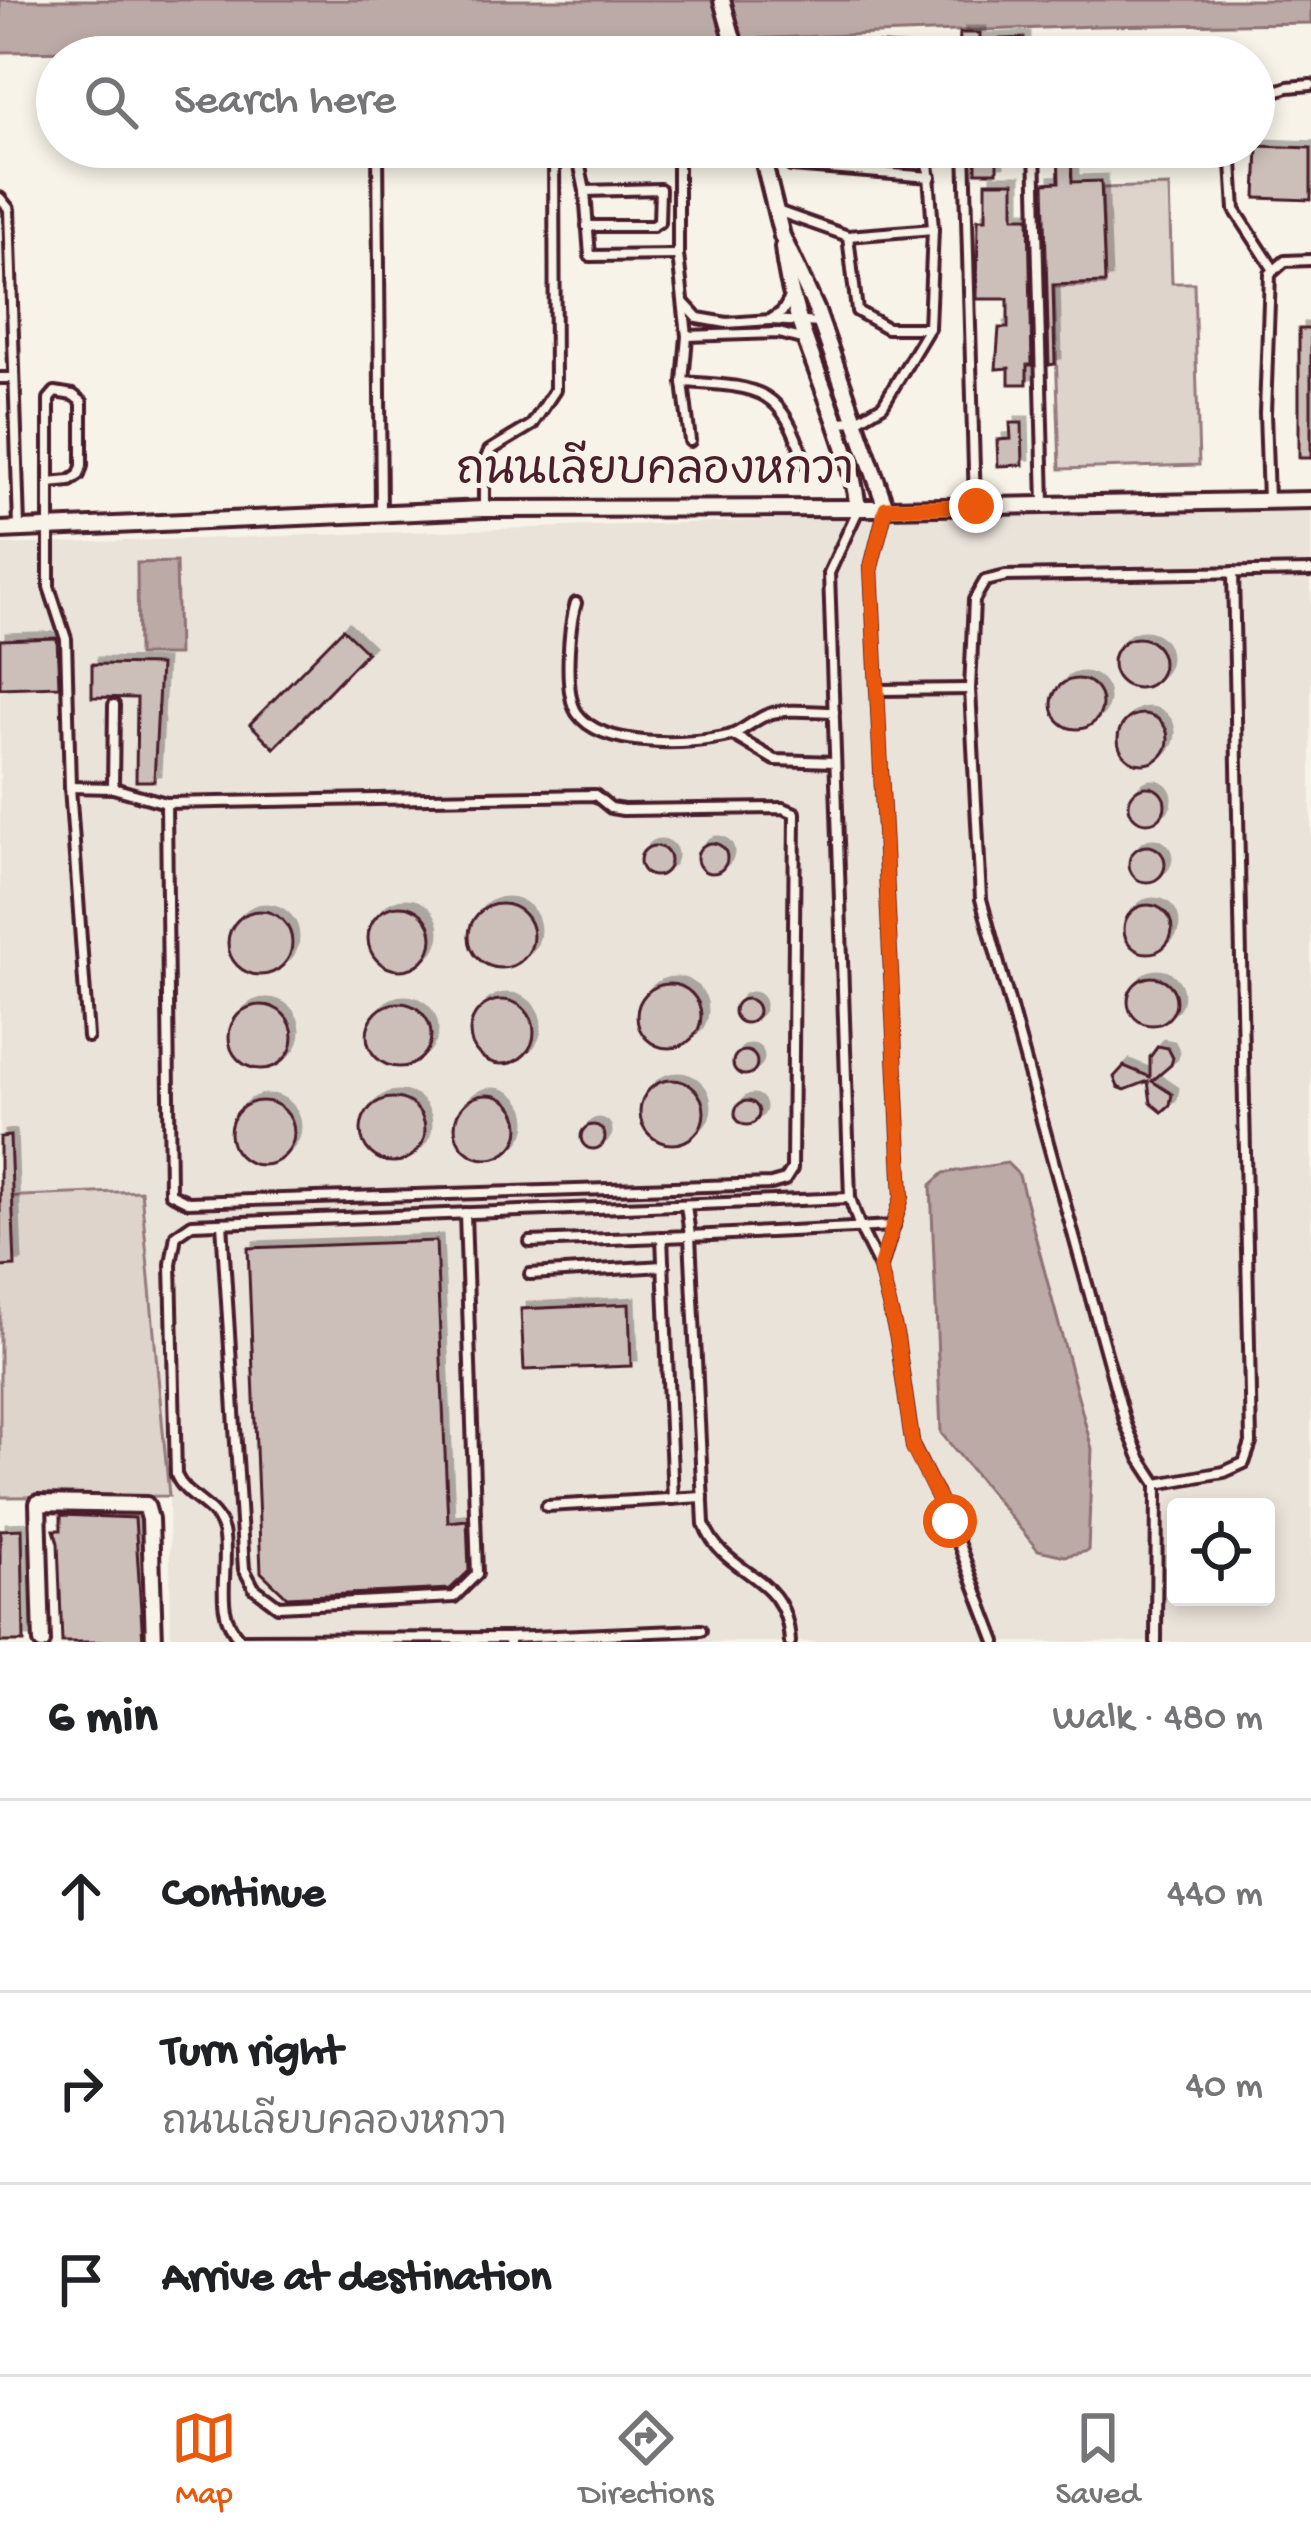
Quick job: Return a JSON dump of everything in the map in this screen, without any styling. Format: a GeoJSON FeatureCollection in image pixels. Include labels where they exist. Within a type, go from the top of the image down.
{"type":"FeatureCollection","features":[{"type":"Feature","properties":{"kind":"street"},"geometry":{"type":"LineString","coordinates":[[722,0],[732,36]]}},
{"type":"Feature","properties":{"kind":"street"},"geometry":{"type":"LineString","coordinates":[[765,168],[782,236],[790,298],[839,422],[852,464],[858,508]]}},
{"type":"Feature","properties":{"kind":"street"},"geometry":{"type":"LineString","coordinates":[[782,236],[821,323],[886,508]]}},
{"type":"Feature","properties":{"kind":"street","name":"ถนนเลียบคลองหกวา"},"geometry":{"type":"LineString","coordinates":[[0,530],[484,509],[1311,500]]}},
{"type":"Feature","properties":{"kind":"street"},"geometry":{"type":"LineString","coordinates":[[42,1642],[38,1503],[146,1505],[151,1520],[154,1642]]}},
{"type":"Feature","properties":{"kind":"lane"},"geometry":{"type":"LineString","coordinates":[[1275,91],[1311,85]]}},
{"type":"Feature","properties":{"kind":"lane"},"geometry":{"type":"LineString","coordinates":[[378,168],[381,514]]}},
{"type":"Feature","properties":{"kind":"lane"},"geometry":{"type":"LineString","coordinates":[[484,509],[484,463],[489,451],[532,425],[555,390],[554,168]]}},
{"type":"Feature","properties":{"kind":"lane"},"geometry":{"type":"LineString","coordinates":[[581,168],[590,256],[678,255]]}},
{"type":"Feature","properties":{"kind":"lane"},"geometry":{"type":"LineString","coordinates":[[678,168],[678,255],[687,336],[683,382],[690,441]]}},
{"type":"Feature","properties":{"kind":"lane"},"geometry":{"type":"LineString","coordinates":[[818,168],[931,178]]}},
{"type":"Feature","properties":{"kind":"lane"},"geometry":{"type":"LineString","coordinates":[[839,422],[856,421],[883,405],[929,328],[930,168]]}},
{"type":"Feature","properties":{"kind":"lane"},"geometry":{"type":"LineString","coordinates":[[966,168],[976,506]]}},
{"type":"Feature","properties":{"kind":"lane"},"geometry":{"type":"LineString","coordinates":[[1036,168],[1044,505]]}},
{"type":"Feature","properties":{"kind":"lane"},"geometry":{"type":"LineString","coordinates":[[1232,168],[1235,210],[1274,270]]}},
{"type":"Feature","properties":{"kind":"lane"},"geometry":{"type":"LineString","coordinates":[[586,191],[660,189],[659,223],[587,226]]}},
{"type":"Feature","properties":{"kind":"lane"},"geometry":{"type":"LineString","coordinates":[[0,198],[9,209],[19,529]]}},
{"type":"Feature","properties":{"kind":"lane"},"geometry":{"type":"LineString","coordinates":[[775,210],[848,236],[933,229]]}},
{"type":"Feature","properties":{"kind":"lane"},"geometry":{"type":"LineString","coordinates":[[848,236],[857,311],[887,328],[929,328]]}},
{"type":"Feature","properties":{"kind":"lane"},"geometry":{"type":"LineString","coordinates":[[1268,500],[1265,413],[1270,274],[1285,260],[1311,260]]}},
{"type":"Feature","properties":{"kind":"lane"},"geometry":{"type":"LineString","coordinates":[[770,320],[790,298]]}},
{"type":"Feature","properties":{"kind":"lane"},"geometry":{"type":"LineString","coordinates":[[683,302],[698,318],[728,323],[770,320],[802,329]]}},
{"type":"Feature","properties":{"kind":"lane"},"geometry":{"type":"LineString","coordinates":[[687,336],[779,333],[821,323]]}},
{"type":"Feature","properties":{"kind":"lane"},"geometry":{"type":"LineString","coordinates":[[0,379],[14,378]]}},
{"type":"Feature","properties":{"kind":"lane"},"geometry":{"type":"LineString","coordinates":[[683,382],[746,388],[780,404],[805,463]]}},
{"type":"Feature","properties":{"kind":"lane"},"geometry":{"type":"LineString","coordinates":[[49,483],[80,475],[82,403],[73,395],[55,392],[49,399],[48,527],[49,587],[66,639],[70,788],[88,1036]]}},
{"type":"Feature","properties":{"kind":"lane"},"geometry":{"type":"LineString","coordinates":[[858,508],[829,574],[850,1198],[880,1268],[897,1338],[913,1448],[950,1521],[996,1642]]}},
{"type":"Feature","properties":{"kind":"lane"},"geometry":{"type":"LineString","coordinates":[[880,1268],[902,1197],[871,567],[886,508]]}},
{"type":"Feature","properties":{"kind":"lane"},"geometry":{"type":"LineString","coordinates":[[1156,1642],[1157,1484],[1139,1459],[1125,1422],[980,899],[970,688],[974,600],[985,581],[1006,576],[1311,571]]}},
{"type":"Feature","properties":{"kind":"lane"},"geometry":{"type":"LineString","coordinates":[[1157,1484],[1224,1472],[1244,1463],[1250,1443],[1233,572]]}},
{"type":"Feature","properties":{"kind":"lane"},"geometry":{"type":"LineString","coordinates":[[576,602],[570,624],[571,695],[578,714],[602,733],[680,744],[734,735],[770,714],[834,712]]}},
{"type":"Feature","properties":{"kind":"lane"},"geometry":{"type":"LineString","coordinates":[[880,690],[970,688]]}},
{"type":"Feature","properties":{"kind":"lane"},"geometry":{"type":"LineString","coordinates":[[113,788],[114,705]]}},
{"type":"Feature","properties":{"kind":"lane"},"geometry":{"type":"LineString","coordinates":[[734,735],[775,760],[836,762]]}},
{"type":"Feature","properties":{"kind":"lane"},"geometry":{"type":"LineString","coordinates":[[70,788],[113,788],[166,802],[595,795],[611,808],[623,810],[783,808],[795,813],[792,1169],[785,1180],[771,1184],[188,1202],[175,1198],[170,1193],[166,802]]}},
{"type":"Feature","properties":{"kind":"lane"},"geometry":{"type":"LineString","coordinates":[[701,1630],[509,1640],[240,1639],[229,1628],[225,1610],[225,1538],[219,1519],[183,1491],[176,1475],[171,1264],[176,1235],[192,1224],[850,1198]]}},
{"type":"Feature","properties":{"kind":"lane"},"geometry":{"type":"LineString","coordinates":[[686,1205],[703,1497],[710,1538],[734,1562],[770,1586],[789,1622],[790,1642]]}},
{"type":"Feature","properties":{"kind":"lane"},"geometry":{"type":"LineString","coordinates":[[222,1223],[244,1569],[254,1588],[278,1606],[454,1597],[477,1574],[465,1214]]}},
{"type":"Feature","properties":{"kind":"lane"},"geometry":{"type":"LineString","coordinates":[[530,1242],[894,1226]]}},
{"type":"Feature","properties":{"kind":"lane"},"geometry":{"type":"LineString","coordinates":[[662,1238],[674,1499]]}},
{"type":"Feature","properties":{"kind":"lane"},"geometry":{"type":"LineString","coordinates":[[530,1274],[664,1266]]}},
{"type":"Feature","properties":{"kind":"lane"},"geometry":{"type":"LineString","coordinates":[[547,1506],[703,1497]]}},
{"type":"Feature","properties":{"kind":"shaded area"},"geometry":{"type":"Polygon","coordinates":[[[0,0],[1311,0],[1311,23],[824,36],[36,36],[36,52],[0,52],[0,0]]]}},
{"type":"Feature","properties":{"kind":"shaded area"},"geometry":{"type":"Polygon","coordinates":[[[1169,186],[1172,283],[1194,283],[1199,465],[1060,469],[1054,287],[1105,285],[1102,188],[1169,186]]]}},
{"type":"Feature","properties":{"kind":"shaded area"},"geometry":{"type":"Polygon","coordinates":[[[1311,503],[1311,1642],[171,1642],[169,1496],[141,1192],[0,1196],[0,545],[1311,503]]]}},
{"type":"Feature","properties":{"kind":"shaded area"},"geometry":{"type":"Polygon","coordinates":[[[176,562],[178,655],[138,655],[137,563],[176,562]]]}},
{"type":"Feature","properties":{"kind":"shaded area"},"geometry":{"type":"Polygon","coordinates":[[[1007,1163],[1019,1175],[1092,1449],[1088,1551],[1065,1556],[1038,1550],[941,1433],[931,1185],[944,1173],[1007,1163]]]}},
{"type":"Feature","properties":{"kind":"shaded area"},"geometry":{"type":"Polygon","coordinates":[[[141,1191],[169,1496],[0,1497],[0,1197],[141,1191]]]}},
{"type":"Feature","properties":{"kind":"building"},"geometry":{"type":"Polygon","coordinates":[[[1275,147],[1311,148],[1311,200],[1256,198],[1257,168],[1275,168],[1275,147]]]}},
{"type":"Feature","properties":{"kind":"building"},"geometry":{"type":"Polygon","coordinates":[[[1059,168],[1072,168],[1072,182],[1101,181],[1105,283],[1053,285],[1055,364],[1049,365],[1044,183],[1059,182],[1059,168]]]}},
{"type":"Feature","properties":{"kind":"building"},"geometry":{"type":"Polygon","coordinates":[[[986,182],[1014,182],[1014,217],[1029,217],[1032,365],[1027,365],[1027,384],[1009,384],[1009,368],[996,369],[999,328],[1008,328],[1008,299],[977,299],[978,219],[986,219],[986,182]]]}},
{"type":"Feature","properties":{"kind":"building"},"geometry":{"type":"Polygon","coordinates":[[[1299,329],[1311,329],[1311,458],[1299,458],[1299,329]]]}},
{"type":"Feature","properties":{"kind":"building"},"geometry":{"type":"Polygon","coordinates":[[[1010,423],[1022,423],[1023,465],[998,466],[997,440],[1011,439],[1010,423]]]}},
{"type":"Feature","properties":{"kind":"building"},"geometry":{"type":"Polygon","coordinates":[[[343,629],[367,652],[274,748],[250,724],[343,629]]]}},
{"type":"Feature","properties":{"kind":"building"},"geometry":{"type":"Polygon","coordinates":[[[57,638],[59,686],[0,688],[0,640],[57,638]]]}},
{"type":"Feature","properties":{"kind":"building"},"geometry":{"type":"Polygon","coordinates":[[[1138,638],[1155,646],[1163,663],[1155,680],[1138,688],[1121,680],[1113,663],[1121,646],[1138,638]]]}},
{"type":"Feature","properties":{"kind":"building"},"geometry":{"type":"Polygon","coordinates":[[[92,664],[160,665],[154,781],[136,781],[137,698],[92,697],[92,664]]]}},
{"type":"Feature","properties":{"kind":"building"},"geometry":{"type":"Polygon","coordinates":[[[1077,679],[1094,687],[1102,704],[1094,721],[1077,729],[1060,721],[1052,704],[1060,687],[1077,679]]]}},
{"type":"Feature","properties":{"kind":"building"},"geometry":{"type":"Polygon","coordinates":[[[1143,714],[1160,722],[1168,739],[1160,756],[1143,764],[1126,756],[1118,739],[1126,722],[1143,714]]]}},
{"type":"Feature","properties":{"kind":"building"},"geometry":{"type":"Polygon","coordinates":[[[1147,787],[1160,792],[1165,805],[1160,818],[1147,823],[1134,818],[1129,805],[1134,792],[1147,787]]]}},
{"type":"Feature","properties":{"kind":"building"},"geometry":{"type":"Polygon","coordinates":[[[712,843],[723,847],[727,858],[723,869],[712,873],[701,869],[697,858],[701,847],[712,843]]]}},
{"type":"Feature","properties":{"kind":"building"},"geometry":{"type":"Polygon","coordinates":[[[655,846],[666,850],[670,861],[666,872],[655,876],[644,872],[640,861],[644,850],[655,846]]]}},
{"type":"Feature","properties":{"kind":"building"},"geometry":{"type":"Polygon","coordinates":[[[1147,846],[1160,851],[1165,864],[1160,877],[1147,882],[1134,877],[1129,864],[1134,851],[1147,846]]]}},
{"type":"Feature","properties":{"kind":"building"},"geometry":{"type":"Polygon","coordinates":[[[501,904],[523,914],[533,936],[523,958],[501,968],[479,958],[469,936],[479,914],[501,904]]]}},
{"type":"Feature","properties":{"kind":"building"},"geometry":{"type":"Polygon","coordinates":[[[1148,905],[1165,912],[1172,929],[1165,946],[1148,953],[1131,946],[1124,929],[1131,912],[1148,905]]]}},
{"type":"Feature","properties":{"kind":"building"},"geometry":{"type":"Polygon","coordinates":[[[400,906],[422,916],[432,938],[422,960],[400,970],[378,960],[368,938],[378,916],[400,906]]]}},
{"type":"Feature","properties":{"kind":"building"},"geometry":{"type":"Polygon","coordinates":[[[260,911],[282,921],[292,943],[282,965],[260,975],[238,965],[228,943],[238,921],[260,911]]]}},
{"type":"Feature","properties":{"kind":"building"},"geometry":{"type":"Polygon","coordinates":[[[1152,977],[1169,984],[1176,1001],[1169,1018],[1152,1025],[1135,1018],[1128,1001],[1135,984],[1152,977]]]}},
{"type":"Feature","properties":{"kind":"building"},"geometry":{"type":"Polygon","coordinates":[[[669,984],[691,994],[701,1016],[691,1038],[669,1048],[647,1038],[637,1016],[647,994],[669,984]]]}},
{"type":"Feature","properties":{"kind":"building"},"geometry":{"type":"Polygon","coordinates":[[[746,999],[755,1002],[755,1020],[746,1023],[737,1020],[734,1011],[737,1002],[746,999]]]}},
{"type":"Feature","properties":{"kind":"building"},"geometry":{"type":"Polygon","coordinates":[[[502,1000],[524,1010],[534,1032],[524,1054],[502,1064],[480,1054],[470,1032],[480,1010],[502,1000]]]}},
{"type":"Feature","properties":{"kind":"building"},"geometry":{"type":"Polygon","coordinates":[[[399,1003],[421,1013],[431,1035],[421,1057],[399,1067],[377,1057],[367,1035],[377,1013],[399,1003]]]}},
{"type":"Feature","properties":{"kind":"building"},"geometry":{"type":"Polygon","coordinates":[[[261,1005],[283,1015],[293,1037],[283,1059],[261,1069],[239,1059],[229,1037],[239,1015],[261,1005]]]}},
{"type":"Feature","properties":{"kind":"building"},"geometry":{"type":"Polygon","coordinates":[[[1158,1046],[1168,1048],[1173,1058],[1152,1081],[1172,1094],[1162,1112],[1151,1103],[1148,1081],[1125,1090],[1114,1077],[1124,1066],[1150,1077],[1150,1057],[1158,1046]]]}},
{"type":"Feature","properties":{"kind":"building"},"geometry":{"type":"Polygon","coordinates":[[[745,1051],[754,1054],[754,1072],[745,1075],[736,1072],[733,1063],[736,1054],[745,1051]]]}},
{"type":"Feature","properties":{"kind":"building"},"geometry":{"type":"Polygon","coordinates":[[[672,1080],[694,1090],[704,1112],[694,1134],[672,1144],[650,1134],[640,1112],[650,1090],[672,1080]]]}},
{"type":"Feature","properties":{"kind":"building"},"geometry":{"type":"Polygon","coordinates":[[[487,1095],[509,1105],[519,1127],[509,1149],[487,1159],[465,1149],[455,1127],[465,1105],[487,1095]]]}},
{"type":"Feature","properties":{"kind":"building"},"geometry":{"type":"Polygon","coordinates":[[[393,1098],[415,1108],[425,1130],[415,1152],[393,1162],[371,1152],[361,1130],[371,1108],[393,1098]]]}},
{"type":"Feature","properties":{"kind":"building"},"geometry":{"type":"Polygon","coordinates":[[[262,1101],[284,1111],[294,1133],[284,1155],[262,1165],[240,1155],[230,1133],[240,1111],[262,1101]]]}},
{"type":"Feature","properties":{"kind":"building"},"geometry":{"type":"Polygon","coordinates":[[[747,1101],[756,1104],[756,1122],[747,1125],[738,1122],[735,1113],[738,1104],[747,1101]]]}},
{"type":"Feature","properties":{"kind":"building"},"geometry":{"type":"Polygon","coordinates":[[[593,1125],[602,1128],[602,1146],[593,1149],[584,1146],[581,1137],[584,1128],[593,1125]]]}},
{"type":"Feature","properties":{"kind":"building"},"geometry":{"type":"Polygon","coordinates":[[[10,1136],[15,1266],[0,1267],[0,1137],[10,1136]]]}},
{"type":"Feature","properties":{"kind":"building"},"geometry":{"type":"Polygon","coordinates":[[[436,1241],[448,1522],[467,1520],[469,1571],[450,1589],[287,1597],[261,1572],[248,1248],[436,1241]]]}},
{"type":"Feature","properties":{"kind":"building"},"geometry":{"type":"Polygon","coordinates":[[[629,1304],[631,1366],[524,1370],[521,1309],[629,1304]]]}},
{"type":"Feature","properties":{"kind":"building"},"geometry":{"type":"Polygon","coordinates":[[[61,1515],[135,1518],[143,1642],[62,1642],[54,1530],[61,1530],[61,1515]]]}},
{"type":"Feature","properties":{"kind":"building"},"geometry":{"type":"Polygon","coordinates":[[[22,1529],[24,1642],[0,1642],[0,1530],[22,1529]]]}},
{"type":"Feature","properties":{"kind":"route"},"geometry":{"type":"LineString","coordinates":[[950,1521],[913,1448],[897,1338],[880,1268],[902,1197],[871,567],[886,508],[976,506]]}}]}
